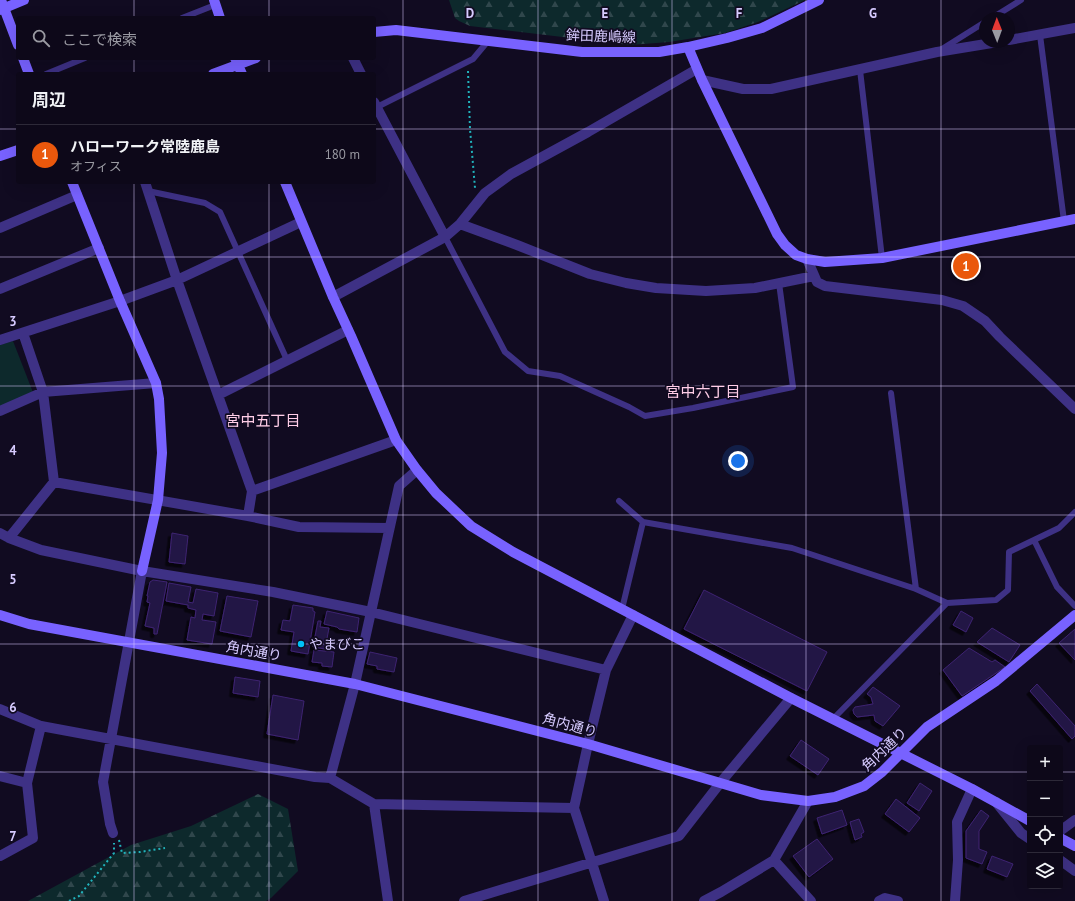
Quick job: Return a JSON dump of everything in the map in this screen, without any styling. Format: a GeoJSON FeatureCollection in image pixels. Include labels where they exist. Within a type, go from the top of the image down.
{"type":"FeatureCollection","features":[{"type":"Feature","properties":{"kind":"street"},"geometry":{"type":"LineString","coordinates":[[16,40],[2,6],[24,0]]}},
{"type":"Feature","properties":{"kind":"street","name":"鉾田鹿嶋線"},"geometry":{"type":"LineString","coordinates":[[376,32],[396,30],[582,52],[659,52],[727,38],[762,28],[819,0]]}},
{"type":"Feature","properties":{"kind":"street"},"geometry":{"type":"LineString","coordinates":[[214,2],[219,16]]}},
{"type":"Feature","properties":{"kind":"street"},"geometry":{"type":"LineString","coordinates":[[1015,39],[1075,28]]}},
{"type":"Feature","properties":{"kind":"street"},"geometry":{"type":"LineString","coordinates":[[702,80],[742,89],[771,89],[937,52],[979,45]]}},
{"type":"Feature","properties":{"kind":"street"},"geometry":{"type":"LineString","coordinates":[[688,47],[702,80],[777,234],[796,256],[825,262],[882,258],[1075,219]]}},
{"type":"Feature","properties":{"kind":"street"},"geometry":{"type":"LineString","coordinates":[[24,60],[28,72]]}},
{"type":"Feature","properties":{"kind":"street"},"geometry":{"type":"LineString","coordinates":[[354,60],[360,72]]}},
{"type":"Feature","properties":{"kind":"street"},"geometry":{"type":"LineString","coordinates":[[217,72],[236,61],[241,72]]}},
{"type":"Feature","properties":{"kind":"street"},"geometry":{"type":"LineString","coordinates":[[333,297],[445,237],[460,224],[485,193],[511,174],[588,132],[697,69]]}},
{"type":"Feature","properties":{"kind":"street"},"geometry":{"type":"LineString","coordinates":[[376,107],[445,237]]}},
{"type":"Feature","properties":{"kind":"street"},"geometry":{"type":"LineString","coordinates":[[0,156],[16,151]]}},
{"type":"Feature","properties":{"kind":"street"},"geometry":{"type":"LineString","coordinates":[[73,184],[120,301],[156,384],[159,399],[162,453],[158,500],[128,642],[103,782],[110,824],[113,833]]}},
{"type":"Feature","properties":{"kind":"street"},"geometry":{"type":"LineString","coordinates":[[286,184],[333,297],[396,440],[417,470],[436,493],[471,526],[513,552],[791,698],[834,718],[972,789],[1027,819]]}},
{"type":"Feature","properties":{"kind":"street"},"geometry":{"type":"LineString","coordinates":[[146,186],[177,280],[252,491],[248,516]]}},
{"type":"Feature","properties":{"kind":"street"},"geometry":{"type":"LineString","coordinates":[[0,228],[77,194]]}},
{"type":"Feature","properties":{"kind":"street"},"geometry":{"type":"LineString","coordinates":[[0,340],[120,301],[177,280],[301,222]]}},
{"type":"Feature","properties":{"kind":"street"},"geometry":{"type":"LineString","coordinates":[[460,224],[590,274],[626,283],[656,288],[706,291],[755,288],[814,276]]}},
{"type":"Feature","properties":{"kind":"street"},"geometry":{"type":"LineString","coordinates":[[0,289],[99,248]]}},
{"type":"Feature","properties":{"kind":"street"},"geometry":{"type":"LineString","coordinates":[[807,259],[817,282],[825,286],[942,300],[963,306],[985,320],[1000,337],[1075,409]]}},
{"type":"Feature","properties":{"kind":"street"},"geometry":{"type":"LineString","coordinates":[[218,395],[348,330]]}},
{"type":"Feature","properties":{"kind":"street"},"geometry":{"type":"LineString","coordinates":[[9,538],[54,482],[43,392],[23,333]]}},
{"type":"Feature","properties":{"kind":"street"},"geometry":{"type":"LineString","coordinates":[[0,411],[43,392],[156,384]]}},
{"type":"Feature","properties":{"kind":"street"},"geometry":{"type":"LineString","coordinates":[[252,491],[396,440]]}},
{"type":"Feature","properties":{"kind":"street"},"geometry":{"type":"LineString","coordinates":[[330,778],[355,684],[398,486],[417,470]]}},
{"type":"Feature","properties":{"kind":"street"},"geometry":{"type":"LineString","coordinates":[[54,482],[299,526],[389,528]]}},
{"type":"Feature","properties":{"kind":"street"},"geometry":{"type":"LineString","coordinates":[[0,533],[40,550],[142,571],[273,592],[371,612],[606,670]]}},
{"type":"Feature","properties":{"kind":"street","name":"角内通り"},"geometry":{"type":"LineString","coordinates":[[0,615],[29,624],[355,684],[588,744],[762,795],[808,801],[836,797],[864,786],[882,772],[927,727],[996,681],[1075,615]]}},
{"type":"Feature","properties":{"kind":"street"},"geometry":{"type":"LineString","coordinates":[[604,901],[574,808],[606,670],[633,615]]}},
{"type":"Feature","properties":{"kind":"street"},"geometry":{"type":"LineString","coordinates":[[464,901],[679,836],[720,782],[791,698]]}},
{"type":"Feature","properties":{"kind":"street"},"geometry":{"type":"LineString","coordinates":[[0,709],[41,726],[330,778],[374,804],[574,808]]}},
{"type":"Feature","properties":{"kind":"street"},"geometry":{"type":"LineString","coordinates":[[0,856],[33,838],[27,783],[41,726]]}},
{"type":"Feature","properties":{"kind":"street"},"geometry":{"type":"LineString","coordinates":[[0,776],[27,783]]}},
{"type":"Feature","properties":{"kind":"street"},"geometry":{"type":"LineString","coordinates":[[954,901],[958,860],[957,822],[972,789]]}},
{"type":"Feature","properties":{"kind":"street"},"geometry":{"type":"LineString","coordinates":[[704,901],[774,860],[808,801]]}},
{"type":"Feature","properties":{"kind":"street"},"geometry":{"type":"LineString","coordinates":[[996,802],[1021,833],[1027,837]]}},
{"type":"Feature","properties":{"kind":"street"},"geometry":{"type":"LineString","coordinates":[[374,804],[388,901]]}},
{"type":"Feature","properties":{"kind":"street"},"geometry":{"type":"LineString","coordinates":[[1063,829],[1075,820]]}},
{"type":"Feature","properties":{"kind":"street"},"geometry":{"type":"LineString","coordinates":[[1063,840],[1075,846]]}},
{"type":"Feature","properties":{"kind":"street"},"geometry":{"type":"LineString","coordinates":[[774,860],[811,901]]}},
{"type":"Feature","properties":{"kind":"street"},"geometry":{"type":"LineString","coordinates":[[1063,862],[1075,871]]}},
{"type":"Feature","properties":{"kind":"street"},"geometry":{"type":"LineString","coordinates":[[879,901],[885,898],[898,901]]}},
{"type":"Feature","properties":{"kind":"lane"},"geometry":{"type":"LineString","coordinates":[[1002,12],[1021,0]]}},
{"type":"Feature","properties":{"kind":"lane"},"geometry":{"type":"LineString","coordinates":[[186,16],[214,2]]}},
{"type":"Feature","properties":{"kind":"lane"},"geometry":{"type":"LineString","coordinates":[[937,52],[979,26]]}},
{"type":"Feature","properties":{"kind":"lane"},"geometry":{"type":"LineString","coordinates":[[1040,35],[1064,221]]}},
{"type":"Feature","properties":{"kind":"lane"},"geometry":{"type":"LineString","coordinates":[[376,105],[468,62],[473,59],[488,41]]}},
{"type":"Feature","properties":{"kind":"lane"},"geometry":{"type":"LineString","coordinates":[[51,72],[80,60]]}},
{"type":"Feature","properties":{"kind":"lane"},"geometry":{"type":"LineString","coordinates":[[860,70],[882,258]]}},
{"type":"Feature","properties":{"kind":"lane"},"geometry":{"type":"LineString","coordinates":[[146,186],[205,203],[220,212],[287,360]]}},
{"type":"Feature","properties":{"kind":"lane"},"geometry":{"type":"LineString","coordinates":[[445,237],[505,352],[528,371],[560,376],[629,407],[645,416],[693,408],[794,387],[779,284]]}},
{"type":"Feature","properties":{"kind":"lane"},"geometry":{"type":"LineString","coordinates":[[891,392],[916,589]]}},
{"type":"Feature","properties":{"kind":"lane"},"geometry":{"type":"LineString","coordinates":[[619,500],[643,522],[792,548],[916,589],[947,603],[996,600],[1008,590],[1009,552],[1059,528],[1075,512]]}},
{"type":"Feature","properties":{"kind":"lane"},"geometry":{"type":"LineString","coordinates":[[622,609],[643,522]]}},
{"type":"Feature","properties":{"kind":"lane"},"geometry":{"type":"LineString","coordinates":[[1034,540],[1057,587],[1075,606]]}},
{"type":"Feature","properties":{"kind":"lane"},"geometry":{"type":"LineString","coordinates":[[834,718],[947,603]]}},
{"type":"Feature","properties":{"kind":"path"},"geometry":{"type":"LineString","coordinates":[[468,62],[470,129],[476,204]]}},
{"type":"Feature","properties":{"kind":"path"},"geometry":{"type":"LineString","coordinates":[[113,833],[119,840],[122,852],[140,852],[165,848]]}},
{"type":"Feature","properties":{"kind":"path"},"geometry":{"type":"LineString","coordinates":[[69,901],[79,896],[114,853],[113,833]]}},
{"type":"Feature","properties":{"kind":"green space"},"geometry":{"type":"Polygon","coordinates":[[[449,0],[805,0],[758,22],[725,33],[669,42],[630,45],[470,26],[455,18],[449,0]]]}},
{"type":"Feature","properties":{"kind":"green space"},"geometry":{"type":"Polygon","coordinates":[[[13,341],[34,395],[0,407],[0,345],[13,341]]]}},
{"type":"Feature","properties":{"kind":"green space"},"geometry":{"type":"Polygon","coordinates":[[[258,794],[288,809],[298,871],[271,898],[266,901],[28,901],[131,845],[191,826],[258,794]]]}},
{"type":"Feature","properties":{"kind":"building"},"geometry":{"type":"Polygon","coordinates":[[[172,533],[188,536],[185,564],[169,562],[172,533]]]}},
{"type":"Feature","properties":{"kind":"building"},"geometry":{"type":"Polygon","coordinates":[[[153,580],[167,582],[157,634],[154,634],[154,628],[145,626],[150,603],[147,602],[147,596],[150,582],[153,580]]]}},
{"type":"Feature","properties":{"kind":"building"},"geometry":{"type":"Polygon","coordinates":[[[169,583],[191,587],[188,602],[193,603],[196,589],[218,593],[214,616],[203,614],[202,620],[216,622],[212,644],[187,640],[191,617],[195,618],[196,610],[188,608],[188,605],[166,601],[169,583]]]}},
{"type":"Feature","properties":{"kind":"building"},"geometry":{"type":"Polygon","coordinates":[[[704,590],[827,652],[807,691],[684,629],[704,590]]]}},
{"type":"Feature","properties":{"kind":"building"},"geometry":{"type":"Polygon","coordinates":[[[227,596],[258,601],[251,637],[220,631],[227,596]]]}},
{"type":"Feature","properties":{"kind":"building"},"geometry":{"type":"Polygon","coordinates":[[[293,605],[313,608],[313,611],[315,612],[308,654],[291,651],[294,632],[281,630],[283,620],[290,621],[293,605]]]}},
{"type":"Feature","properties":{"kind":"building"},"geometry":{"type":"Polygon","coordinates":[[[327,611],[359,618],[357,632],[339,629],[337,627],[324,624],[327,611]]]}},
{"type":"Feature","properties":{"kind":"building"},"geometry":{"type":"Polygon","coordinates":[[[961,611],[973,618],[966,632],[953,625],[961,611]]]}},
{"type":"Feature","properties":{"kind":"building"},"geometry":{"type":"Polygon","coordinates":[[[318,621],[321,621],[320,627],[329,628],[325,649],[313,647],[318,621]]]}},
{"type":"Feature","properties":{"kind":"building"},"geometry":{"type":"Polygon","coordinates":[[[992,628],[1020,645],[1009,662],[977,642],[992,628]]]}},
{"type":"Feature","properties":{"kind":"building"},"geometry":{"type":"Polygon","coordinates":[[[1075,629],[1075,660],[1059,643],[1075,629]]]}},
{"type":"Feature","properties":{"kind":"building"},"geometry":{"type":"Polygon","coordinates":[[[969,648],[992,662],[995,660],[1005,667],[962,696],[943,670],[969,648]]]}},
{"type":"Feature","properties":{"kind":"building"},"geometry":{"type":"Polygon","coordinates":[[[314,650],[334,652],[332,667],[322,666],[322,663],[312,662],[314,650]]]}},
{"type":"Feature","properties":{"kind":"building"},"geometry":{"type":"Polygon","coordinates":[[[370,652],[397,658],[394,672],[377,669],[377,666],[367,664],[370,652]]]}},
{"type":"Feature","properties":{"kind":"building"},"geometry":{"type":"Polygon","coordinates":[[[235,677],[260,681],[258,697],[233,693],[235,677]]]}},
{"type":"Feature","properties":{"kind":"building"},"geometry":{"type":"Polygon","coordinates":[[[1037,684],[1075,726],[1075,736],[1072,739],[1030,691],[1037,684]]]}},
{"type":"Feature","properties":{"kind":"building"},"geometry":{"type":"Polygon","coordinates":[[[873,687],[900,706],[883,726],[875,721],[874,715],[857,717],[854,714],[853,710],[855,707],[873,704],[871,697],[867,694],[873,687]]]}},
{"type":"Feature","properties":{"kind":"building"},"geometry":{"type":"Polygon","coordinates":[[[273,695],[304,701],[298,740],[267,734],[273,695]]]}},
{"type":"Feature","properties":{"kind":"building"},"geometry":{"type":"Polygon","coordinates":[[[801,740],[829,759],[818,775],[790,756],[801,740]]]}},
{"type":"Feature","properties":{"kind":"building"},"geometry":{"type":"Polygon","coordinates":[[[920,783],[932,791],[919,811],[907,803],[920,783]]]}},
{"type":"Feature","properties":{"kind":"building"},"geometry":{"type":"Polygon","coordinates":[[[896,799],[920,818],[909,832],[885,814],[896,799]]]}},
{"type":"Feature","properties":{"kind":"building"},"geometry":{"type":"Polygon","coordinates":[[[842,810],[847,825],[822,834],[817,818],[842,810]]]}},
{"type":"Feature","properties":{"kind":"building"},"geometry":{"type":"Polygon","coordinates":[[[981,810],[989,816],[979,831],[979,849],[987,852],[982,864],[966,858],[966,831],[981,810]]]}},
{"type":"Feature","properties":{"kind":"building"},"geometry":{"type":"Polygon","coordinates":[[[859,819],[864,832],[861,834],[862,837],[855,840],[850,822],[859,819]]]}},
{"type":"Feature","properties":{"kind":"building"},"geometry":{"type":"Polygon","coordinates":[[[817,839],[833,859],[809,877],[793,856],[817,839]]]}},
{"type":"Feature","properties":{"kind":"building"},"geometry":{"type":"Polygon","coordinates":[[[992,856],[1013,864],[1007,877],[987,869],[992,856]]]}},
{"type":"Feature","properties":{"kind":"place","name":"ハローワーク常陸鹿島"},"geometry":{"type":"Point","coordinates":[966,266]}},
{"type":"Feature","properties":{"kind":"place","name":"やまびこ"},"geometry":{"type":"Point","coordinates":[301,644]}},
{"type":"Feature","properties":{"kind":"district","name":"宮中六丁目"},"geometry":{"type":"Point","coordinates":[703,391]}},
{"type":"Feature","properties":{"kind":"district","name":"宮中五丁目"},"geometry":{"type":"Point","coordinates":[263,420]}}]}
